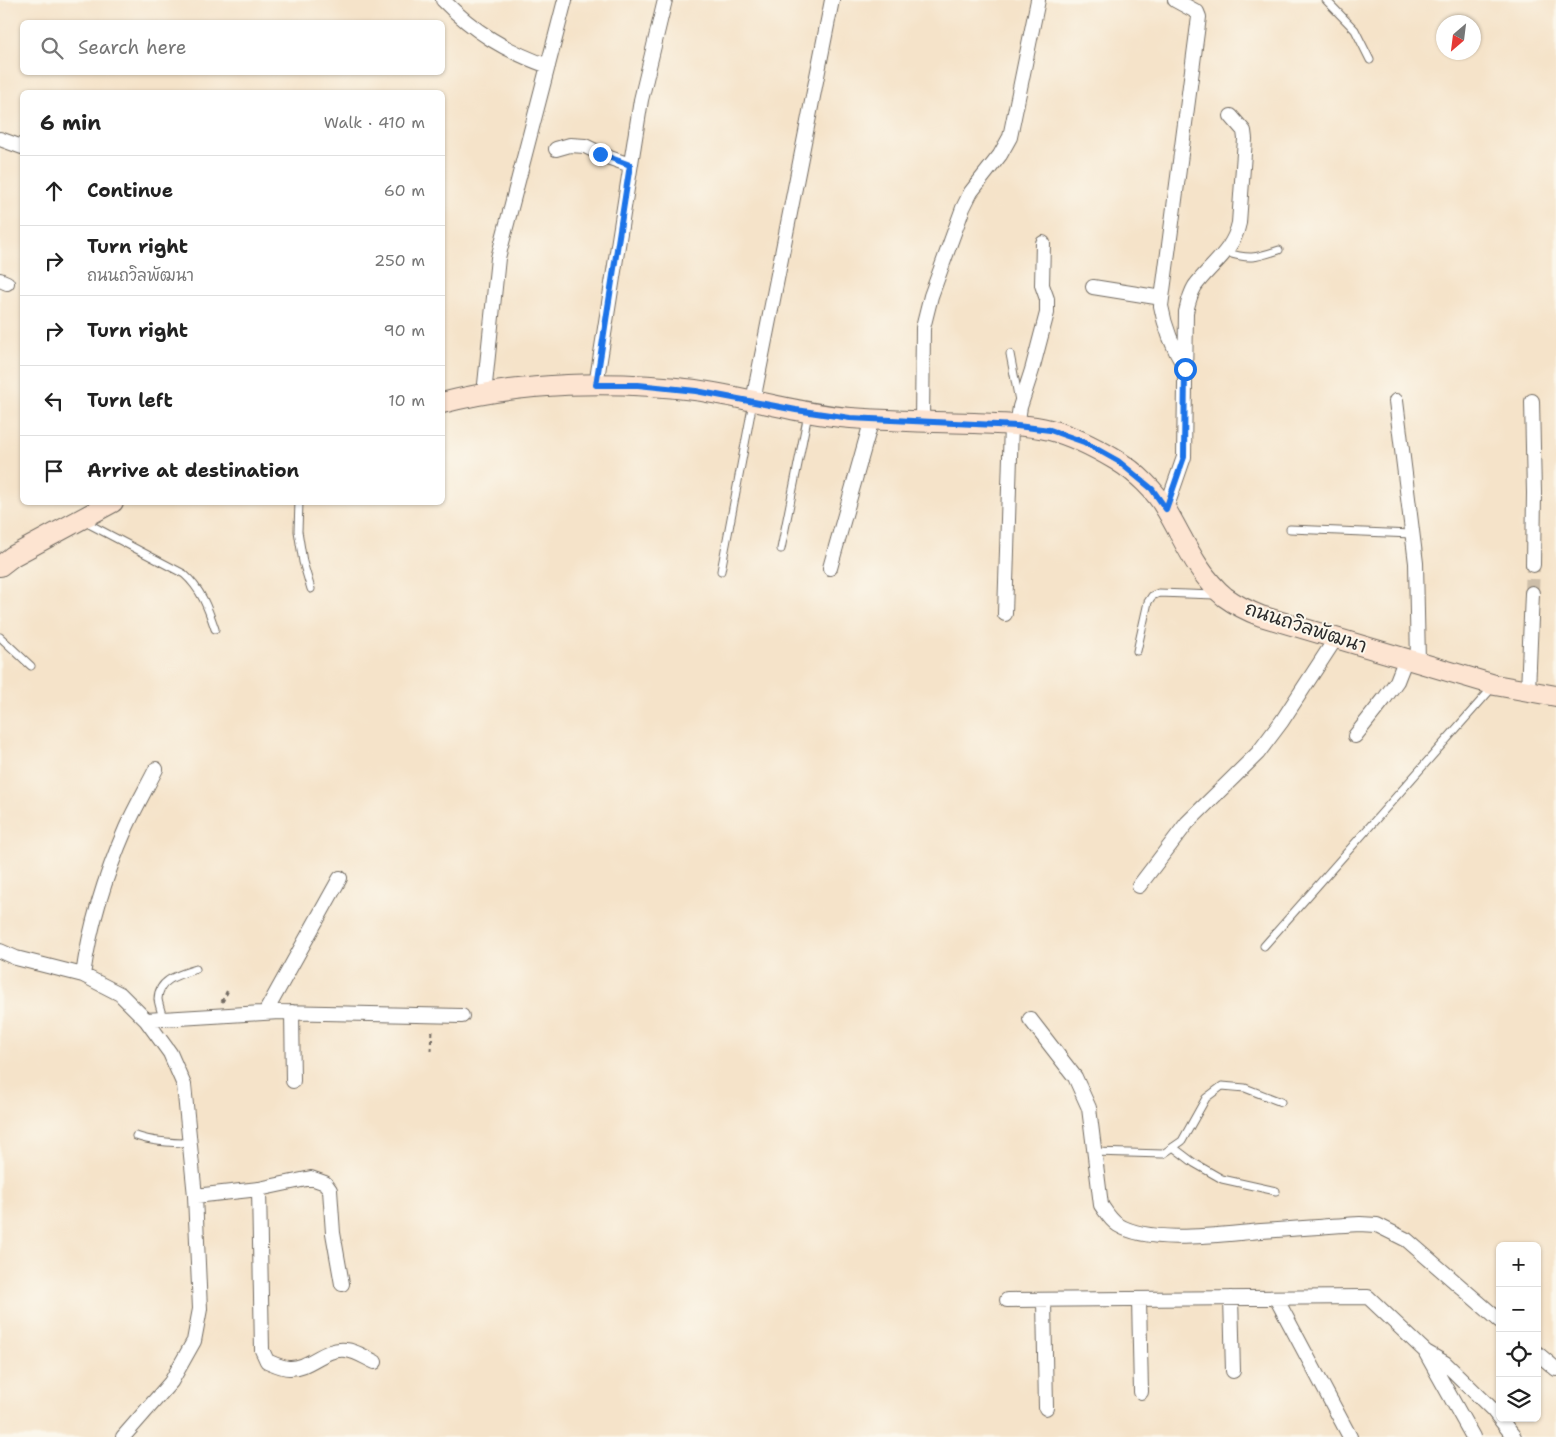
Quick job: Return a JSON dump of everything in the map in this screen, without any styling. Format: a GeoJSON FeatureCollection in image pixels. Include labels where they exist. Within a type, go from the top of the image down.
{"type":"FeatureCollection","features":[{"type":"Feature","properties":{"kind":"street"},"geometry":{"type":"LineString","coordinates":[[442,0],[476,30],[521,56],[548,66]]}},
{"type":"Feature","properties":{"kind":"street"},"geometry":{"type":"LineString","coordinates":[[484,394],[498,258],[566,0]]}},
{"type":"Feature","properties":{"kind":"street"},"geometry":{"type":"LineString","coordinates":[[596,385],[641,100],[665,0]]}},
{"type":"Feature","properties":{"kind":"street"},"geometry":{"type":"LineString","coordinates":[[753,401],[832,0]]}},
{"type":"Feature","properties":{"kind":"street"},"geometry":{"type":"LineString","coordinates":[[922,421],[923,328],[931,296],[963,208],[971,192],[1000,155],[1010,137],[1038,0]]}},
{"type":"Feature","properties":{"kind":"street"},"geometry":{"type":"LineString","coordinates":[[1175,0],[1197,12],[1199,17],[1161,306],[1164,325],[1185,369]]}},
{"type":"Feature","properties":{"kind":"street"},"geometry":{"type":"LineString","coordinates":[[1166,509],[1184,457],[1186,312],[1189,298],[1196,286],[1236,237],[1239,224],[1246,139],[1244,131],[1231,116]]}},
{"type":"Feature","properties":{"kind":"street"},"geometry":{"type":"LineString","coordinates":[[0,139],[20,146]]}},
{"type":"Feature","properties":{"kind":"street"},"geometry":{"type":"LineString","coordinates":[[556,149],[570,145],[585,146],[630,165]]}},
{"type":"Feature","properties":{"kind":"street"},"geometry":{"type":"LineString","coordinates":[[1005,614],[1016,419],[1032,370],[1047,313],[1047,299],[1042,285],[1043,243]]}},
{"type":"Feature","properties":{"kind":"street"},"geometry":{"type":"LineString","coordinates":[[1093,287],[1162,298]]}},
{"type":"Feature","properties":{"kind":"street","name":"ถนนถวิลพัฒนา"},"geometry":{"type":"LineString","coordinates":[[445,402],[484,394],[544,386],[638,385],[696,391],[850,418],[922,421],[1016,419],[1075,439],[1118,461],[1152,489],[1166,509],[1204,575],[1223,595],[1240,607],[1261,616],[1495,684],[1556,696]]}},
{"type":"Feature","properties":{"kind":"street"},"geometry":{"type":"LineString","coordinates":[[1532,400],[1533,565]]}},
{"type":"Feature","properties":{"kind":"street"},"geometry":{"type":"LineString","coordinates":[[1355,736],[1412,660],[1416,563],[1396,401]]}},
{"type":"Feature","properties":{"kind":"street"},"geometry":{"type":"LineString","coordinates":[[830,568],[872,419]]}},
{"type":"Feature","properties":{"kind":"street"},"geometry":{"type":"LineString","coordinates":[[0,566],[13,556],[107,505]]}},
{"type":"Feature","properties":{"kind":"street"},"geometry":{"type":"LineString","coordinates":[[1528,691],[1532,593]]}},
{"type":"Feature","properties":{"kind":"street"},"geometry":{"type":"LineString","coordinates":[[1139,886],[1187,823],[1264,745],[1282,721],[1336,638]]}},
{"type":"Feature","properties":{"kind":"street"},"geometry":{"type":"LineString","coordinates":[[82,975],[86,949],[99,900],[126,828],[156,769]]}},
{"type":"Feature","properties":{"kind":"street"},"geometry":{"type":"LineString","coordinates":[[265,1013],[340,878]]}},
{"type":"Feature","properties":{"kind":"street"},"geometry":{"type":"LineString","coordinates":[[0,951],[16,958],[82,975],[120,994],[146,1020],[170,1053],[184,1085],[195,1196],[200,1309],[194,1341],[171,1382],[123,1437]]}},
{"type":"Feature","properties":{"kind":"street"},"geometry":{"type":"LineString","coordinates":[[146,1020],[292,1012],[462,1016]]}},
{"type":"Feature","properties":{"kind":"street"},"geometry":{"type":"LineString","coordinates":[[292,1012],[293,1081]]}},
{"type":"Feature","properties":{"kind":"street"},"geometry":{"type":"LineString","coordinates":[[1030,1019],[1075,1077],[1088,1108],[1101,1205],[1108,1216],[1118,1225],[1151,1235],[1194,1236],[1360,1224],[1377,1225],[1407,1240],[1496,1318]]}},
{"type":"Feature","properties":{"kind":"street"},"geometry":{"type":"LineString","coordinates":[[195,1196],[259,1189],[311,1178],[325,1183],[330,1190],[333,1233],[342,1284]]}},
{"type":"Feature","properties":{"kind":"street"},"geometry":{"type":"LineString","coordinates":[[259,1189],[262,1350],[267,1361],[291,1368],[303,1365],[331,1351],[346,1350],[375,1362]]}},
{"type":"Feature","properties":{"kind":"street"},"geometry":{"type":"LineString","coordinates":[[1007,1300],[1368,1297],[1426,1352],[1445,1363],[1493,1410],[1514,1437]]}},
{"type":"Feature","properties":{"kind":"street"},"geometry":{"type":"LineString","coordinates":[[1231,1298],[1233,1371]]}},
{"type":"Feature","properties":{"kind":"street"},"geometry":{"type":"LineString","coordinates":[[1276,1298],[1350,1437]]}},
{"type":"Feature","properties":{"kind":"street"},"geometry":{"type":"LineString","coordinates":[[1139,1299],[1141,1392]]}},
{"type":"Feature","properties":{"kind":"street"},"geometry":{"type":"LineString","coordinates":[[1044,1300],[1046,1408]]}},
{"type":"Feature","properties":{"kind":"street"},"geometry":{"type":"LineString","coordinates":[[1426,1352],[1473,1437]]}},
{"type":"Feature","properties":{"kind":"street"},"geometry":{"type":"LineString","coordinates":[[1541,1356],[1556,1369]]}},
{"type":"Feature","properties":{"kind":"lane"},"geometry":{"type":"LineString","coordinates":[[1326,0],[1355,30],[1370,60]]}},
{"type":"Feature","properties":{"kind":"lane"},"geometry":{"type":"LineString","coordinates":[[1225,252],[1243,258],[1255,258],[1279,250]]}},
{"type":"Feature","properties":{"kind":"lane"},"geometry":{"type":"LineString","coordinates":[[1010,354],[1016,419]]}},
{"type":"Feature","properties":{"kind":"lane"},"geometry":{"type":"LineString","coordinates":[[721,571],[753,401]]}},
{"type":"Feature","properties":{"kind":"lane"},"geometry":{"type":"LineString","coordinates":[[781,549],[808,412]]}},
{"type":"Feature","properties":{"kind":"lane"},"geometry":{"type":"LineString","coordinates":[[299,505],[298,531],[303,562],[311,589]]}},
{"type":"Feature","properties":{"kind":"lane"},"geometry":{"type":"LineString","coordinates":[[80,519],[184,574],[194,582],[207,604],[215,629]]}},
{"type":"Feature","properties":{"kind":"lane"},"geometry":{"type":"LineString","coordinates":[[1290,529],[1412,534]]}},
{"type":"Feature","properties":{"kind":"lane"},"geometry":{"type":"LineString","coordinates":[[1137,651],[1148,602],[1152,596],[1159,593],[1223,595]]}},
{"type":"Feature","properties":{"kind":"lane"},"geometry":{"type":"LineString","coordinates":[[0,638],[32,666]]}},
{"type":"Feature","properties":{"kind":"lane"},"geometry":{"type":"LineString","coordinates":[[1264,946],[1495,684]]}},
{"type":"Feature","properties":{"kind":"lane"},"geometry":{"type":"LineString","coordinates":[[163,1019],[158,1000],[159,990],[171,976],[196,969]]}},
{"type":"Feature","properties":{"kind":"lane"},"geometry":{"type":"LineString","coordinates":[[1094,1152],[1163,1154],[1182,1141],[1206,1098],[1222,1086],[1246,1088],[1281,1102]]}},
{"type":"Feature","properties":{"kind":"lane"},"geometry":{"type":"LineString","coordinates":[[136,1136],[146,1140],[190,1143]]}},
{"type":"Feature","properties":{"kind":"lane"},"geometry":{"type":"LineString","coordinates":[[1173,1146],[1194,1163],[1222,1179],[1276,1191]]}},
{"type":"Feature","properties":{"kind":"path"},"geometry":{"type":"LineString","coordinates":[[431,1051],[432,1016]]}},
{"type":"Feature","properties":{"kind":"tunnel"},"geometry":{"type":"LineString","coordinates":[[1532,593],[1533,565]]}},
{"type":"Feature","properties":{"kind":"route"},"geometry":{"type":"LineString","coordinates":[[600,154],[630,165],[596,385],[638,385],[696,391],[850,418],[1017,426],[1050,430],[1084,442],[1118,461],[1152,489],[1166,509],[1184,457],[1185,369]]}}]}
